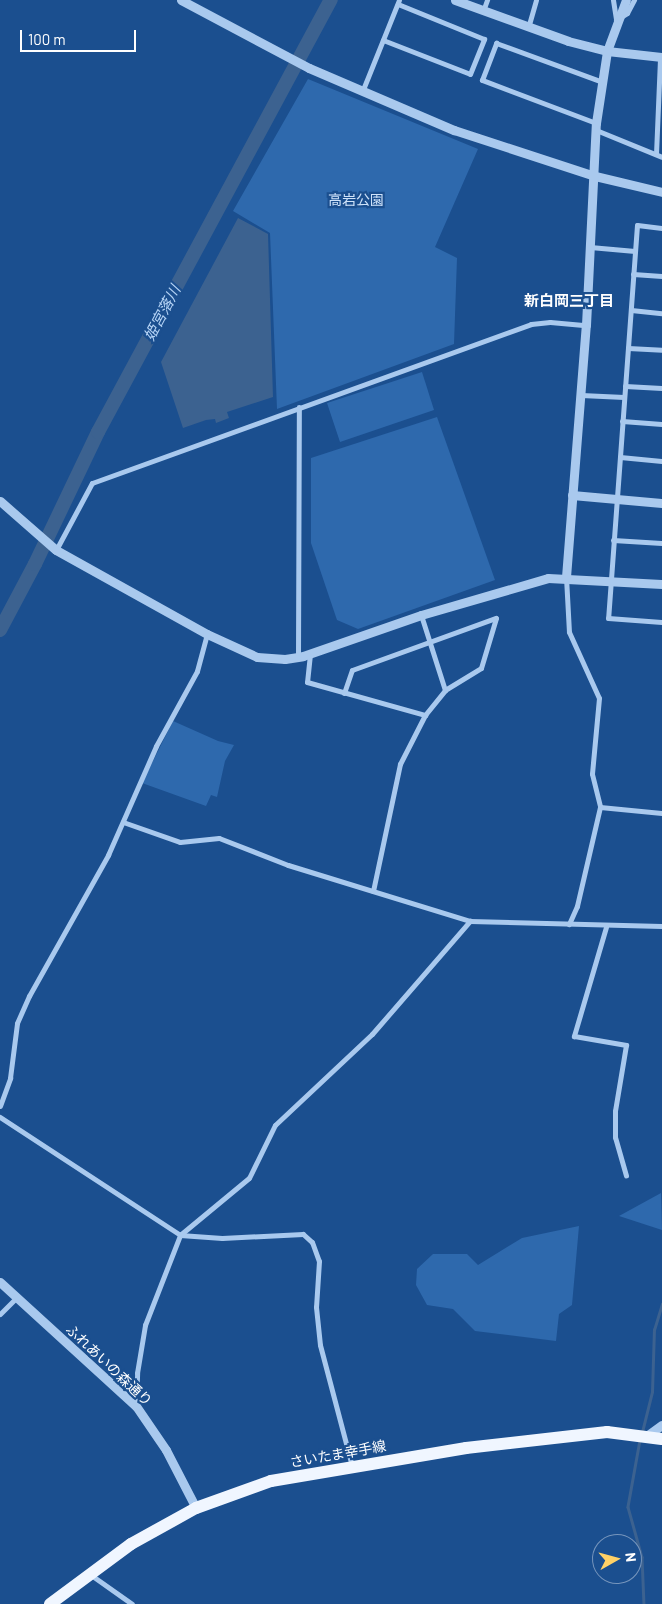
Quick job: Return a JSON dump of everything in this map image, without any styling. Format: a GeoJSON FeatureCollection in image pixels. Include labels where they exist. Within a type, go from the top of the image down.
{"type":"FeatureCollection","features":[{"type":"Feature","properties":{"kind":"main road","name":"さいたま幸手線"},"geometry":{"type":"LineString","coordinates":[[50,1604],[130,1544],[196,1508],[272,1481],[466,1448],[608,1432],[648,1435],[662,1439]]}},
{"type":"Feature","properties":{"kind":"street"},"geometry":{"type":"LineString","coordinates":[[181,0],[288,58],[362,92],[454,130],[595,176],[662,192]]}},
{"type":"Feature","properties":{"kind":"street"},"geometry":{"type":"LineString","coordinates":[[454,0],[528,29],[608,51],[661,57],[656,154]]}},
{"type":"Feature","properties":{"kind":"street"},"geometry":{"type":"LineString","coordinates":[[483,12],[487,0]]}},
{"type":"Feature","properties":{"kind":"street"},"geometry":{"type":"LineString","coordinates":[[528,29],[536,0]]}},
{"type":"Feature","properties":{"kind":"street"},"geometry":{"type":"LineString","coordinates":[[613,0],[616,20]]}},
{"type":"Feature","properties":{"kind":"street"},"geometry":{"type":"LineString","coordinates":[[569,924],[577,906],[600,807],[592,774],[599,698],[569,632],[566,577],[586,325],[600,82],[616,20],[626,0]]}},
{"type":"Feature","properties":{"kind":"street"},"geometry":{"type":"LineString","coordinates":[[616,20],[627,13],[634,0]]}},
{"type":"Feature","properties":{"kind":"street"},"geometry":{"type":"LineString","coordinates":[[362,92],[398,2],[484,39],[470,74],[383,40]]}},
{"type":"Feature","properties":{"kind":"street"},"geometry":{"type":"LineString","coordinates":[[600,82],[496,43],[482,80],[596,127],[662,157]]}},
{"type":"Feature","properties":{"kind":"street"},"geometry":{"type":"LineString","coordinates":[[662,228],[637,224],[608,618],[662,622]]}},
{"type":"Feature","properties":{"kind":"street"},"geometry":{"type":"LineString","coordinates":[[590,247],[635,251]]}},
{"type":"Feature","properties":{"kind":"street"},"geometry":{"type":"LineString","coordinates":[[634,274],[662,276]]}},
{"type":"Feature","properties":{"kind":"street"},"geometry":{"type":"LineString","coordinates":[[631,310],[662,313]]}},
{"type":"Feature","properties":{"kind":"street"},"geometry":{"type":"LineString","coordinates":[[56,550],[92,483],[530,324],[550,322],[586,325]]}},
{"type":"Feature","properties":{"kind":"street"},"geometry":{"type":"LineString","coordinates":[[628,348],[662,350]]}},
{"type":"Feature","properties":{"kind":"street"},"geometry":{"type":"LineString","coordinates":[[625,386],[662,388]]}},
{"type":"Feature","properties":{"kind":"street"},"geometry":{"type":"LineString","coordinates":[[581,395],[624,397]]}},
{"type":"Feature","properties":{"kind":"street"},"geometry":{"type":"LineString","coordinates":[[298,657],[299,407]]}},
{"type":"Feature","properties":{"kind":"street"},"geometry":{"type":"LineString","coordinates":[[622,421],[662,424]]}},
{"type":"Feature","properties":{"kind":"street"},"geometry":{"type":"LineString","coordinates":[[620,457],[662,461]]}},
{"type":"Feature","properties":{"kind":"street"},"geometry":{"type":"LineString","coordinates":[[572,495],[662,503]]}},
{"type":"Feature","properties":{"kind":"street"},"geometry":{"type":"LineString","coordinates":[[0,501],[56,550],[206,634],[257,657],[298,657],[310,654],[421,615],[548,578],[566,577],[662,584]]}},
{"type":"Feature","properties":{"kind":"street"},"geometry":{"type":"LineString","coordinates":[[613,540],[662,543]]}},
{"type":"Feature","properties":{"kind":"street"},"geometry":{"type":"LineString","coordinates":[[421,615],[445,690]]}},
{"type":"Feature","properties":{"kind":"street"},"geometry":{"type":"LineString","coordinates":[[344,693],[352,670],[496,618],[481,668],[445,690],[425,714],[400,764],[373,891]]}},
{"type":"Feature","properties":{"kind":"street"},"geometry":{"type":"LineString","coordinates":[[0,1106],[10,1078],[21,1014],[108,856],[175,706],[197,671],[206,634]]}},
{"type":"Feature","properties":{"kind":"street"},"geometry":{"type":"LineString","coordinates":[[310,654],[306,682],[425,714]]}},
{"type":"Feature","properties":{"kind":"street"},"geometry":{"type":"LineString","coordinates":[[600,807],[662,813]]}},
{"type":"Feature","properties":{"kind":"street"},"geometry":{"type":"LineString","coordinates":[[123,822],[180,842],[219,838],[288,865],[470,921],[606,927],[662,926]]}},
{"type":"Feature","properties":{"kind":"street"},"geometry":{"type":"LineString","coordinates":[[136,1406],[137,1373],[145,1325],[180,1235],[249,1178],[274,1125],[372,1034],[470,921]]}},
{"type":"Feature","properties":{"kind":"street"},"geometry":{"type":"LineString","coordinates":[[606,927],[574,1036],[626,1045],[615,1111],[615,1138],[626,1175]]}},
{"type":"Feature","properties":{"kind":"street"},"geometry":{"type":"LineString","coordinates":[[0,1117],[180,1235],[222,1238],[303,1234],[312,1242],[319,1261],[316,1307],[320,1345],[352,1466]]}},
{"type":"Feature","properties":{"kind":"street","name":"ふれあいの森通り"},"geometry":{"type":"LineString","coordinates":[[0,1282],[136,1406],[166,1450],[196,1508]]}},
{"type":"Feature","properties":{"kind":"street"},"geometry":{"type":"LineString","coordinates":[[0,1314],[16,1298]]}},
{"type":"Feature","properties":{"kind":"street"},"geometry":{"type":"LineString","coordinates":[[648,1435],[662,1425]]}},
{"type":"Feature","properties":{"kind":"street"},"geometry":{"type":"LineString","coordinates":[[90,1574],[132,1604]]}},
{"type":"Feature","properties":{"kind":"green space","name":"高岩公園"},"geometry":{"type":"Polygon","coordinates":[[[308,79],[478,149],[435,247],[457,258],[454,344],[277,409],[270,233],[233,211],[308,79]]]}},
{"type":"Feature","properties":{"kind":"green space"},"geometry":{"type":"Polygon","coordinates":[[[422,372],[434,410],[340,442],[327,403],[422,372]]]}},
{"type":"Feature","properties":{"kind":"green space"},"geometry":{"type":"Polygon","coordinates":[[[437,417],[495,580],[358,629],[337,620],[311,543],[311,458],[437,417]]]}},
{"type":"Feature","properties":{"kind":"green space"},"geometry":{"type":"Polygon","coordinates":[[[173,721],[218,741],[234,745],[225,761],[217,797],[211,795],[206,806],[142,783],[173,721]]]}},
{"type":"Feature","properties":{"kind":"green space"},"geometry":{"type":"Polygon","coordinates":[[[661,1193],[662,1230],[619,1216],[661,1193]]]}},
{"type":"Feature","properties":{"kind":"green space"},"geometry":{"type":"Polygon","coordinates":[[[579,1226],[572,1305],[559,1314],[556,1341],[475,1331],[453,1309],[427,1305],[416,1285],[417,1269],[433,1254],[467,1254],[478,1265],[522,1238],[579,1226]]]}},
{"type":"Feature","properties":{"kind":"shaded area"},"geometry":{"type":"Polygon","coordinates":[[[238,218],[268,234],[273,397],[227,412],[229,418],[216,423],[215,419],[206,420],[183,428],[161,362],[238,218]]]}},
{"type":"Feature","properties":{"kind":"waterway","name":"姫宮落川"},"geometry":{"type":"LineString","coordinates":[[0,630],[35,564],[98,432],[331,0]]}},
{"type":"Feature","properties":{"kind":"waterway"},"geometry":{"type":"LineString","coordinates":[[642,1432],[652,1392],[654,1330],[662,1304]]}},
{"type":"Feature","properties":{"kind":"waterway"},"geometry":{"type":"LineString","coordinates":[[640,1440],[628,1507],[642,1557],[644,1604]]}},
{"type":"Feature","properties":{"kind":"district","name":"新白岡三丁目"},"geometry":{"type":"Point","coordinates":[569,301]}}]}
